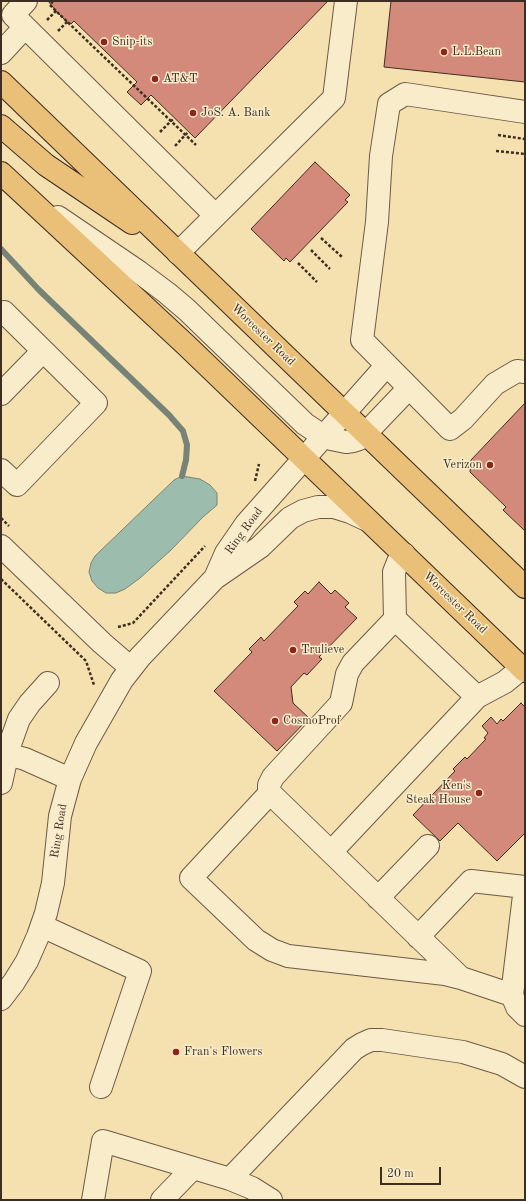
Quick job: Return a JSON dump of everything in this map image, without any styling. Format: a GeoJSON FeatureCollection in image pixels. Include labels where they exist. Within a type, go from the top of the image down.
{"type":"FeatureCollection","features":[{"type":"Feature","properties":{"kind":"highway","name":"Worcester Road"},"geometry":{"type":"LineString","coordinates":[[1,82],[525,587]]}},
{"type":"Feature","properties":{"kind":"highway"},"geometry":{"type":"LineString","coordinates":[[1,126],[52,168],[178,253]]}},
{"type":"Feature","properties":{"kind":"highway","name":"Worcester Road"},"geometry":{"type":"LineString","coordinates":[[1,173],[186,345],[523,670]]}},
{"type":"Feature","properties":{"kind":"street"},"geometry":{"type":"LineString","coordinates":[[178,253],[334,98],[346,1]]}},
{"type":"Feature","properties":{"kind":"street"},"geometry":{"type":"LineString","coordinates":[[1,53],[16,12],[216,215]]}},
{"type":"Feature","properties":{"kind":"street"},"geometry":{"type":"LineString","coordinates":[[525,112],[406,94],[389,104],[381,156],[377,222],[362,340],[386,366],[450,429],[463,419],[495,384],[518,371],[525,372]]}},
{"type":"Feature","properties":{"kind":"street"},"geometry":{"type":"LineString","coordinates":[[24,194],[166,292],[187,310],[305,424],[323,436],[346,442],[353,441],[365,434],[409,388]]}},
{"type":"Feature","properties":{"kind":"street"},"geometry":{"type":"LineString","coordinates":[[1,315],[4,312],[96,403],[17,485],[1,470]]}},
{"type":"Feature","properties":{"kind":"street"},"geometry":{"type":"LineString","coordinates":[[1,394],[43,351]]}},
{"type":"Feature","properties":{"kind":"street","name":"Ring Road"},"geometry":{"type":"LineString","coordinates":[[1,999],[27,961],[42,926],[50,898],[60,816],[70,779],[86,743],[99,719],[131,668],[215,578],[226,553],[240,533],[323,436],[386,366]]}},
{"type":"Feature","properties":{"kind":"street"},"geometry":{"type":"LineString","coordinates":[[215,578],[260,547],[290,518],[303,511],[318,507],[334,507],[350,512],[374,525]]}},
{"type":"Feature","properties":{"kind":"street"},"geometry":{"type":"LineString","coordinates":[[1,546],[102,643],[131,668]]}},
{"type":"Feature","properties":{"kind":"street"},"geometry":{"type":"LineString","coordinates":[[404,554],[398,562],[394,572],[394,619],[350,668],[347,674],[341,703],[272,777],[269,785],[270,793],[461,978]]}},
{"type":"Feature","properties":{"kind":"street"},"geometry":{"type":"LineString","coordinates":[[394,619],[477,697]]}},
{"type":"Feature","properties":{"kind":"street"},"geometry":{"type":"LineString","coordinates":[[331,852],[477,697],[505,682],[523,670]]}},
{"type":"Feature","properties":{"kind":"street"},"geometry":{"type":"LineString","coordinates":[[1,783],[12,737],[19,719],[30,702],[48,683]]}},
{"type":"Feature","properties":{"kind":"street"},"geometry":{"type":"LineString","coordinates":[[8,754],[24,759],[70,779]]}},
{"type":"Feature","properties":{"kind":"street"},"geometry":{"type":"LineString","coordinates":[[270,793],[191,878],[263,946],[280,954],[296,958],[429,972],[461,978],[512,995]]}},
{"type":"Feature","properties":{"kind":"street"},"geometry":{"type":"LineString","coordinates":[[378,898],[428,846]]}},
{"type":"Feature","properties":{"kind":"street"},"geometry":{"type":"LineString","coordinates":[[418,937],[471,882],[525,887],[512,995],[517,1006],[525,1015]]}},
{"type":"Feature","properties":{"kind":"street"},"geometry":{"type":"LineString","coordinates":[[42,926],[140,971],[101,1087]]}},
{"type":"Feature","properties":{"kind":"street"},"geometry":{"type":"LineString","coordinates":[[230,1179],[354,1049],[371,1040],[382,1040],[463,1052],[502,1064],[525,1077]]}},
{"type":"Feature","properties":{"kind":"street"},"geometry":{"type":"LineString","coordinates":[[93,1200],[103,1141],[230,1179],[252,1188],[272,1200]]}},
{"type":"Feature","properties":{"kind":"street"},"geometry":{"type":"LineString","coordinates":[[162,1200],[192,1168]]}},
{"type":"Feature","properties":{"kind":"path"},"geometry":{"type":"LineString","coordinates":[[53,1],[50,5],[196,145]]}},
{"type":"Feature","properties":{"kind":"path"},"geometry":{"type":"LineString","coordinates":[[498,135],[525,139]]}},
{"type":"Feature","properties":{"kind":"path"},"geometry":{"type":"LineString","coordinates":[[496,151],[525,154]]}},
{"type":"Feature","properties":{"kind":"path"},"geometry":{"type":"LineString","coordinates":[[321,238],[342,257]]}},
{"type":"Feature","properties":{"kind":"path"},"geometry":{"type":"LineString","coordinates":[[311,250],[330,269]]}},
{"type":"Feature","properties":{"kind":"path"},"geometry":{"type":"LineString","coordinates":[[298,263],[317,282]]}},
{"type":"Feature","properties":{"kind":"path"},"geometry":{"type":"LineString","coordinates":[[255,482],[259,464]]}},
{"type":"Feature","properties":{"kind":"path"},"geometry":{"type":"LineString","coordinates":[[118,627],[133,623],[209,542]]}},
{"type":"Feature","properties":{"kind":"path"},"geometry":{"type":"LineString","coordinates":[[1,579],[86,661],[95,688]]}},
{"type":"Feature","properties":{"kind":"shaded area"},"geometry":{"type":"Polygon","coordinates":[[[182,476],[200,479],[210,485],[217,493],[217,505],[203,517],[171,550],[140,578],[125,589],[116,593],[106,593],[98,588],[92,581],[89,572],[91,563],[95,556],[174,480],[182,476]]]}},
{"type":"Feature","properties":{"kind":"building"},"geometry":{"type":"Polygon","coordinates":[[[48,1],[328,1],[195,138],[151,95],[141,105],[127,92],[137,82],[74,21],[71,24],[67,22],[48,1]]]}},
{"type":"Feature","properties":{"kind":"building"},"geometry":{"type":"Polygon","coordinates":[[[391,1],[525,1],[525,82],[384,67],[391,1]]]}},
{"type":"Feature","properties":{"kind":"building"},"geometry":{"type":"Polygon","coordinates":[[[315,162],[350,195],[345,200],[348,202],[290,262],[286,258],[284,261],[251,229],[315,162]]]}},
{"type":"Feature","properties":{"kind":"building"},"geometry":{"type":"Polygon","coordinates":[[[525,403],[525,531],[503,510],[506,507],[470,472],[471,460],[525,403]]]}},
{"type":"Feature","properties":{"kind":"building"},"geometry":{"type":"Polygon","coordinates":[[[319,582],[331,594],[335,590],[349,603],[345,607],[357,618],[319,657],[322,659],[307,675],[304,673],[291,687],[293,703],[309,718],[277,751],[214,691],[252,652],[249,649],[261,637],[264,641],[298,606],[294,602],[305,591],[308,594],[319,582]]]}},
{"type":"Feature","properties":{"kind":"building","name":"Ken's Steak House"},"geometry":{"type":"Polygon","coordinates":[[[521,703],[525,707],[525,833],[497,861],[458,823],[440,841],[413,815],[455,771],[453,769],[465,757],[467,759],[486,739],[484,738],[488,733],[482,726],[491,717],[497,724],[501,719],[503,721],[521,703]]]}},
{"type":"Feature","properties":{"kind":"waterway"},"geometry":{"type":"LineString","coordinates":[[1,249],[39,290],[169,415],[183,431],[187,445],[186,460],[182,476]]}},
{"type":"Feature","properties":{"kind":"place","name":"Snip-its"},"geometry":{"type":"Point","coordinates":[104,42]}},
{"type":"Feature","properties":{"kind":"place","name":"L.L.Bean"},"geometry":{"type":"Point","coordinates":[444,52]}},
{"type":"Feature","properties":{"kind":"place","name":"AT&T"},"geometry":{"type":"Point","coordinates":[155,79]}},
{"type":"Feature","properties":{"kind":"place","name":"JoS. A. Bank"},"geometry":{"type":"Point","coordinates":[193,113]}},
{"type":"Feature","properties":{"kind":"place","name":"Verizon"},"geometry":{"type":"Point","coordinates":[490,465]}},
{"type":"Feature","properties":{"kind":"place","name":"Trulieve"},"geometry":{"type":"Point","coordinates":[293,650]}},
{"type":"Feature","properties":{"kind":"place","name":"CosmoProf"},"geometry":{"type":"Point","coordinates":[275,721]}},
{"type":"Feature","properties":{"kind":"place","name":"Ken's Steak House"},"geometry":{"type":"Point","coordinates":[479,793]}},
{"type":"Feature","properties":{"kind":"place","name":"Fran's Flowers"},"geometry":{"type":"Point","coordinates":[176,1052]}}]}
